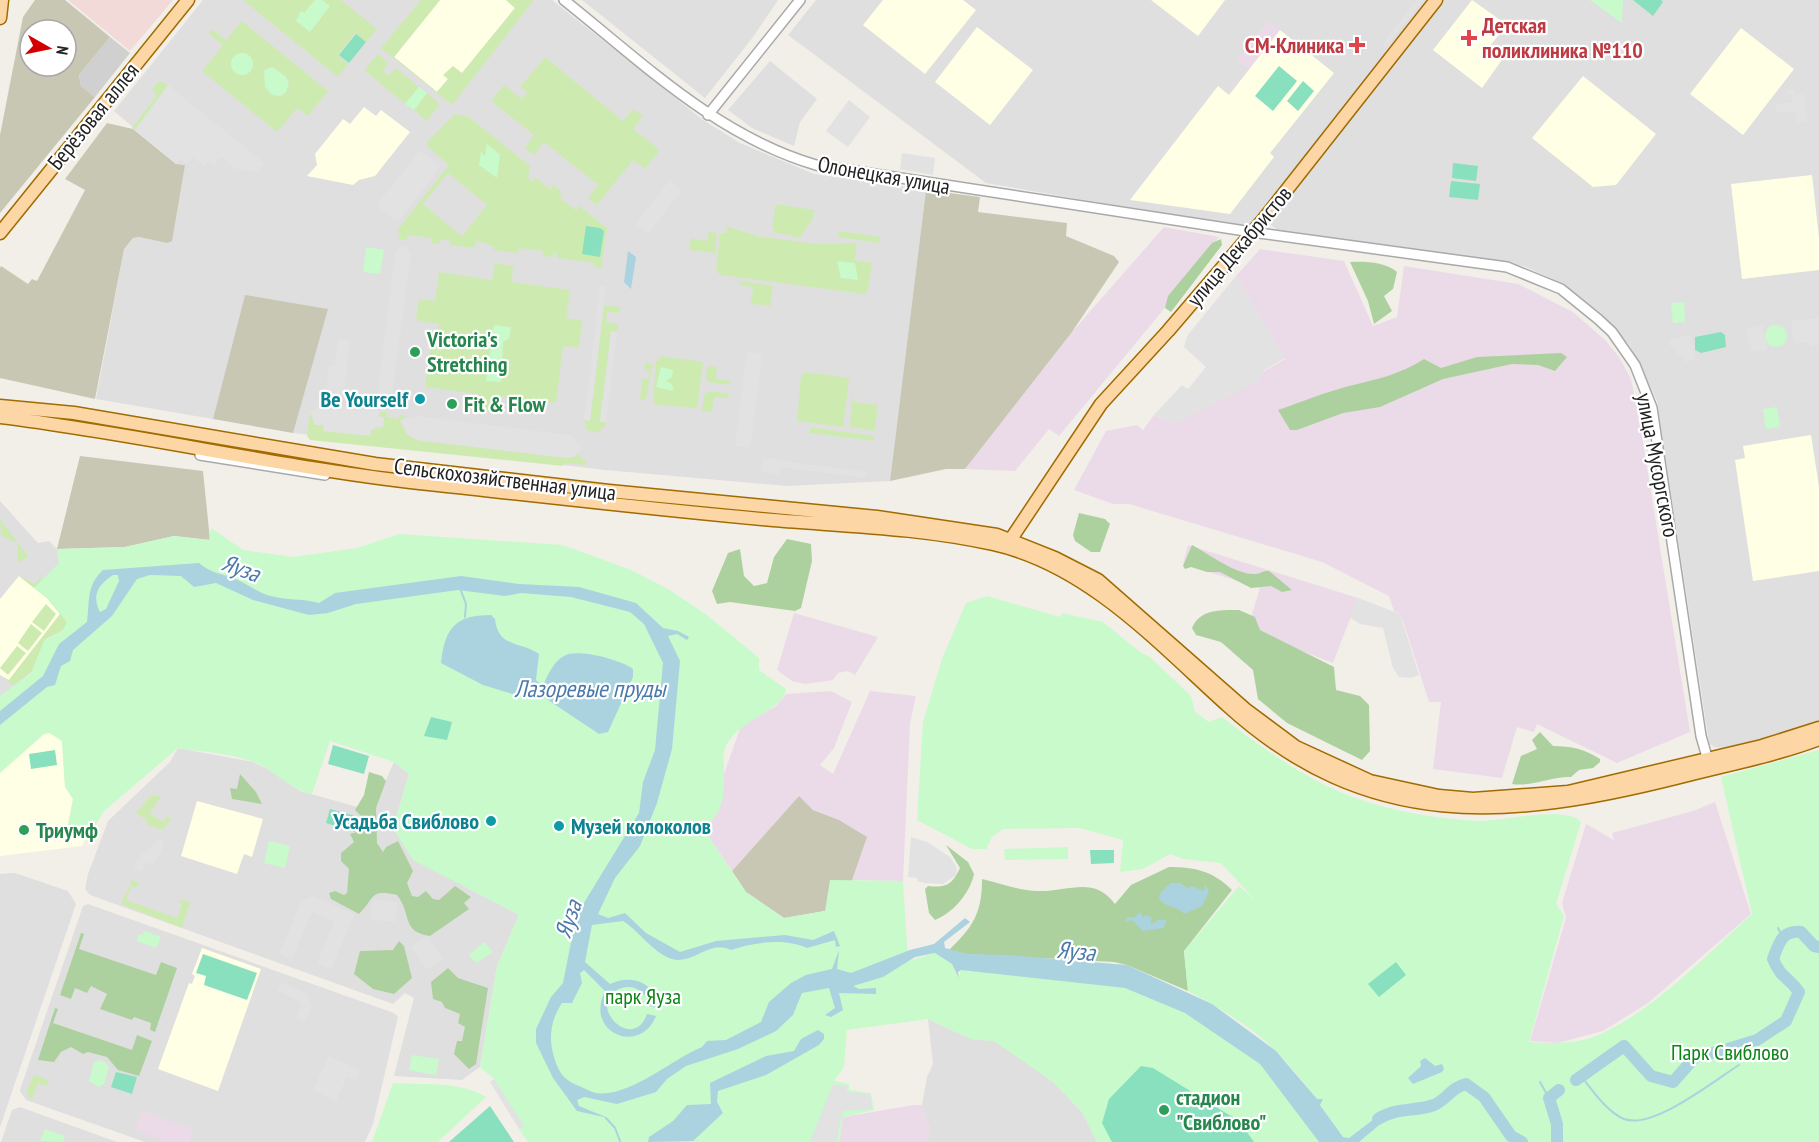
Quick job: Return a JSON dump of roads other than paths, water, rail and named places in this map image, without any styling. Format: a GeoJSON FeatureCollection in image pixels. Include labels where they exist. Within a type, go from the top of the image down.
{"type":"FeatureCollection","features":[{"type":"Feature","properties":{"kind":"main road"},"geometry":{"type":"LineString","coordinates":[[0,18],[2,0]]}},
{"type":"Feature","properties":{"kind":"main road","name":"Берёзовая аллея"},"geometry":{"type":"LineString","coordinates":[[3,228],[188,0]]}},
{"type":"Feature","properties":{"kind":"main road","name":"улица Декабристов"},"geometry":{"type":"LineString","coordinates":[[1008,544],[1101,404],[1252,232],[1436,0]]}},
{"type":"Feature","properties":{"kind":"main road","name":"Сельскохозяйственная улица"},"geometry":{"type":"LineString","coordinates":[[0,406],[74,413],[375,464],[609,491],[877,517],[997,535],[1008,544]]}},
{"type":"Feature","properties":{"kind":"main road","name":"Сельскохозяйственная улица"},"geometry":{"type":"LineString","coordinates":[[0,417],[96,429],[373,478],[683,511],[876,527],[1008,544]]}},
{"type":"Feature","properties":{"kind":"main road"},"geometry":{"type":"LineString","coordinates":[[1008,544],[1093,588],[1124,611],[1239,716],[1279,749],[1321,771],[1368,790],[1438,805],[1475,809],[1570,802],[1709,764],[1819,728]]}},
{"type":"Feature","properties":{"kind":"main road"},"geometry":{"type":"LineString","coordinates":[[1709,764],[1779,753],[1819,739]]}},
{"type":"Feature","properties":{"kind":"street","name":"Олонецкая улица"},"geometry":{"type":"LineString","coordinates":[[564,0],[708,115],[766,148],[816,165],[1252,232]]}},
{"type":"Feature","properties":{"kind":"street"},"geometry":{"type":"LineString","coordinates":[[708,115],[800,0]]}},
{"type":"Feature","properties":{"kind":"street","name":"улица Мусоргского"},"geometry":{"type":"LineString","coordinates":[[1252,232],[1507,267],[1561,289],[1612,332],[1635,365],[1652,408],[1701,736],[1709,764]]}},
{"type":"Feature","properties":{"kind":"water"},"geometry":{"type":"Polygon","coordinates":[[[628,251],[636,257],[631,289],[624,282],[628,251]]]}},
{"type":"Feature","properties":{"kind":"water"},"geometry":{"type":"Polygon","coordinates":[[[199,563],[211,571],[237,580],[267,595],[319,603],[335,593],[461,576],[519,584],[579,587],[636,603],[663,628],[678,631],[689,637],[687,640],[677,634],[668,636],[680,661],[672,749],[657,803],[640,846],[615,878],[598,914],[608,918],[625,913],[646,933],[680,952],[716,941],[785,935],[813,940],[834,931],[840,946],[836,947],[835,940],[807,948],[789,943],[769,942],[731,950],[723,947],[716,948],[680,960],[672,959],[659,952],[623,921],[592,925],[585,962],[610,984],[626,980],[641,982],[652,991],[658,1008],[649,1006],[646,997],[631,987],[622,988],[611,994],[607,1003],[608,1012],[622,1027],[631,1029],[640,1025],[647,1014],[656,1016],[648,1028],[638,1035],[627,1037],[617,1034],[608,1028],[602,1018],[601,1006],[605,991],[584,970],[580,973],[582,983],[572,1003],[562,1003],[555,1017],[551,1031],[551,1045],[557,1065],[564,1076],[570,1082],[590,1091],[609,1093],[622,1090],[702,1047],[707,1041],[726,1040],[761,1022],[769,1002],[791,983],[806,975],[832,969],[839,950],[837,969],[851,973],[910,950],[934,944],[965,918],[970,922],[944,942],[945,948],[966,954],[1127,965],[1212,1004],[1276,1051],[1317,1099],[1323,1099],[1320,1105],[1343,1137],[1349,1138],[1374,1119],[1396,1111],[1359,1142],[1319,1142],[1260,1064],[1185,1013],[1125,988],[961,970],[958,972],[959,978],[952,964],[935,953],[915,957],[883,977],[853,986],[859,989],[876,988],[876,994],[839,993],[843,1010],[831,1017],[825,1015],[835,1008],[829,988],[802,993],[793,1015],[776,1031],[738,1049],[686,1066],[667,1079],[656,1092],[617,1104],[584,1097],[577,1100],[579,1106],[608,1118],[577,1111],[553,1078],[536,1043],[536,1029],[551,997],[563,983],[574,927],[582,906],[639,813],[643,782],[655,750],[663,663],[644,624],[630,612],[571,597],[521,593],[505,596],[458,590],[356,604],[328,613],[309,615],[253,600],[216,583],[194,587],[181,576],[150,575],[137,579],[112,616],[73,650],[70,661],[61,666],[55,685],[47,687],[0,725],[0,711],[43,676],[59,644],[87,622],[91,588],[103,570],[199,563]],[[118,575],[108,578],[98,590],[96,600],[100,612],[106,609],[119,581],[118,575]]]}},
{"type":"Feature","properties":{"kind":"water","name":"Лазоревые пруды"},"geometry":{"type":"Polygon","coordinates":[[[491,615],[495,619],[500,635],[539,654],[536,680],[539,683],[544,683],[557,661],[570,654],[599,656],[633,669],[633,677],[608,732],[599,734],[542,696],[538,686],[531,685],[519,696],[483,685],[441,663],[445,641],[454,626],[469,618],[491,615]]]}},
{"type":"Feature","properties":{"kind":"water"},"geometry":{"type":"Polygon","coordinates":[[[1171,883],[1180,883],[1187,888],[1191,886],[1204,891],[1205,885],[1209,891],[1202,906],[1184,914],[1164,904],[1159,898],[1161,892],[1171,883]]]}},
{"type":"Feature","properties":{"kind":"water"},"geometry":{"type":"Polygon","coordinates":[[[1140,912],[1143,918],[1146,915],[1152,918],[1150,922],[1152,924],[1158,920],[1166,920],[1164,928],[1143,931],[1132,920],[1125,922],[1128,917],[1134,918],[1140,912]]]}},
{"type":"Feature","properties":{"kind":"water"},"geometry":{"type":"Polygon","coordinates":[[[818,1030],[824,1034],[824,1039],[819,1045],[766,1075],[718,1091],[717,1102],[723,1113],[693,1141],[648,1142],[649,1137],[673,1121],[687,1105],[711,1104],[710,1083],[766,1056],[794,1051],[801,1039],[818,1030]]]}},
{"type":"Feature","properties":{"kind":"water"},"geometry":{"type":"Polygon","coordinates":[[[1425,1058],[1435,1066],[1442,1064],[1444,1069],[1442,1072],[1413,1084],[1408,1078],[1421,1066],[1420,1061],[1425,1058]]]}},
{"type":"Feature","properties":{"kind":"waterway"},"geometry":{"type":"LineString","coordinates":[[460,588],[466,604],[465,617]]}},
{"type":"Feature","properties":{"kind":"waterway"},"geometry":{"type":"LineString","coordinates":[[1778,928],[1782,936]]}},
{"type":"Feature","properties":{"kind":"waterway"},"geometry":{"type":"LineString","coordinates":[[1576,1080],[1624,1046],[1651,1076],[1673,1082],[1696,1056],[1757,1040],[1786,1021],[1799,992],[1779,971],[1773,959],[1782,939],[1789,933],[1801,932],[1814,946],[1819,947]]}},
{"type":"Feature","properties":{"kind":"waterway"},"geometry":{"type":"LineString","coordinates":[[1581,1076],[1618,1116],[1636,1120],[1667,1111],[1739,1065]]}},
{"type":"Feature","properties":{"kind":"waterway"},"geometry":{"type":"LineString","coordinates":[[1540,1082],[1549,1098]]}},
{"type":"Feature","properties":{"kind":"waterway"},"geometry":{"type":"LineString","coordinates":[[1378,1119],[1399,1111],[1434,1105],[1466,1084],[1484,1097],[1511,1136],[1522,1142]]}},
{"type":"Feature","properties":{"kind":"waterway"},"geometry":{"type":"LineString","coordinates":[[1557,1142],[1557,1124],[1549,1098],[1559,1090]]}},
{"type":"Feature","properties":{"kind":"waterway"},"geometry":{"type":"LineString","coordinates":[[606,1118],[615,1128],[620,1141]]}},
{"type":"Feature","properties":{"kind":"place","name":"Детская поликлиника №110"},"geometry":{"type":"Point","coordinates":[1469,38]}},
{"type":"Feature","properties":{"kind":"place","name":"СМ-Клиника"},"geometry":{"type":"Point","coordinates":[1357,45]}},
{"type":"Feature","properties":{"kind":"place","name":"Victoria's Stretching"},"geometry":{"type":"Point","coordinates":[415,352]}},
{"type":"Feature","properties":{"kind":"place","name":"Be Yourself"},"geometry":{"type":"Point","coordinates":[420,399]}},
{"type":"Feature","properties":{"kind":"place","name":"Fit & Flow"},"geometry":{"type":"Point","coordinates":[452,404]}},
{"type":"Feature","properties":{"kind":"place","name":"Усадьба Свиблово"},"geometry":{"type":"Point","coordinates":[491,821]}},
{"type":"Feature","properties":{"kind":"place","name":"Музей колоколов"},"geometry":{"type":"Point","coordinates":[559,826]}},
{"type":"Feature","properties":{"kind":"place","name":"Триумф"},"geometry":{"type":"Point","coordinates":[24,830]}},
{"type":"Feature","properties":{"kind":"place","name":"стадион \"Свиблово\""},"geometry":{"type":"Point","coordinates":[1164,1110]}},
{"type":"Feature","properties":{"kind":"water label","name":"Яуза"},"geometry":{"type":"Point","coordinates":[241,568]}},
{"type":"Feature","properties":{"kind":"water label","name":"Яуза"},"geometry":{"type":"Point","coordinates":[568,919]}},
{"type":"Feature","properties":{"kind":"water label","name":"Яуза"},"geometry":{"type":"Point","coordinates":[1076,951]}},
{"type":"Feature","properties":{"kind":"park label","name":"парк Яуза"},"geometry":{"type":"Point","coordinates":[643,996]}},
{"type":"Feature","properties":{"kind":"park label","name":"Парк Свиблово"},"geometry":{"type":"Point","coordinates":[1730,1052]}}]}
